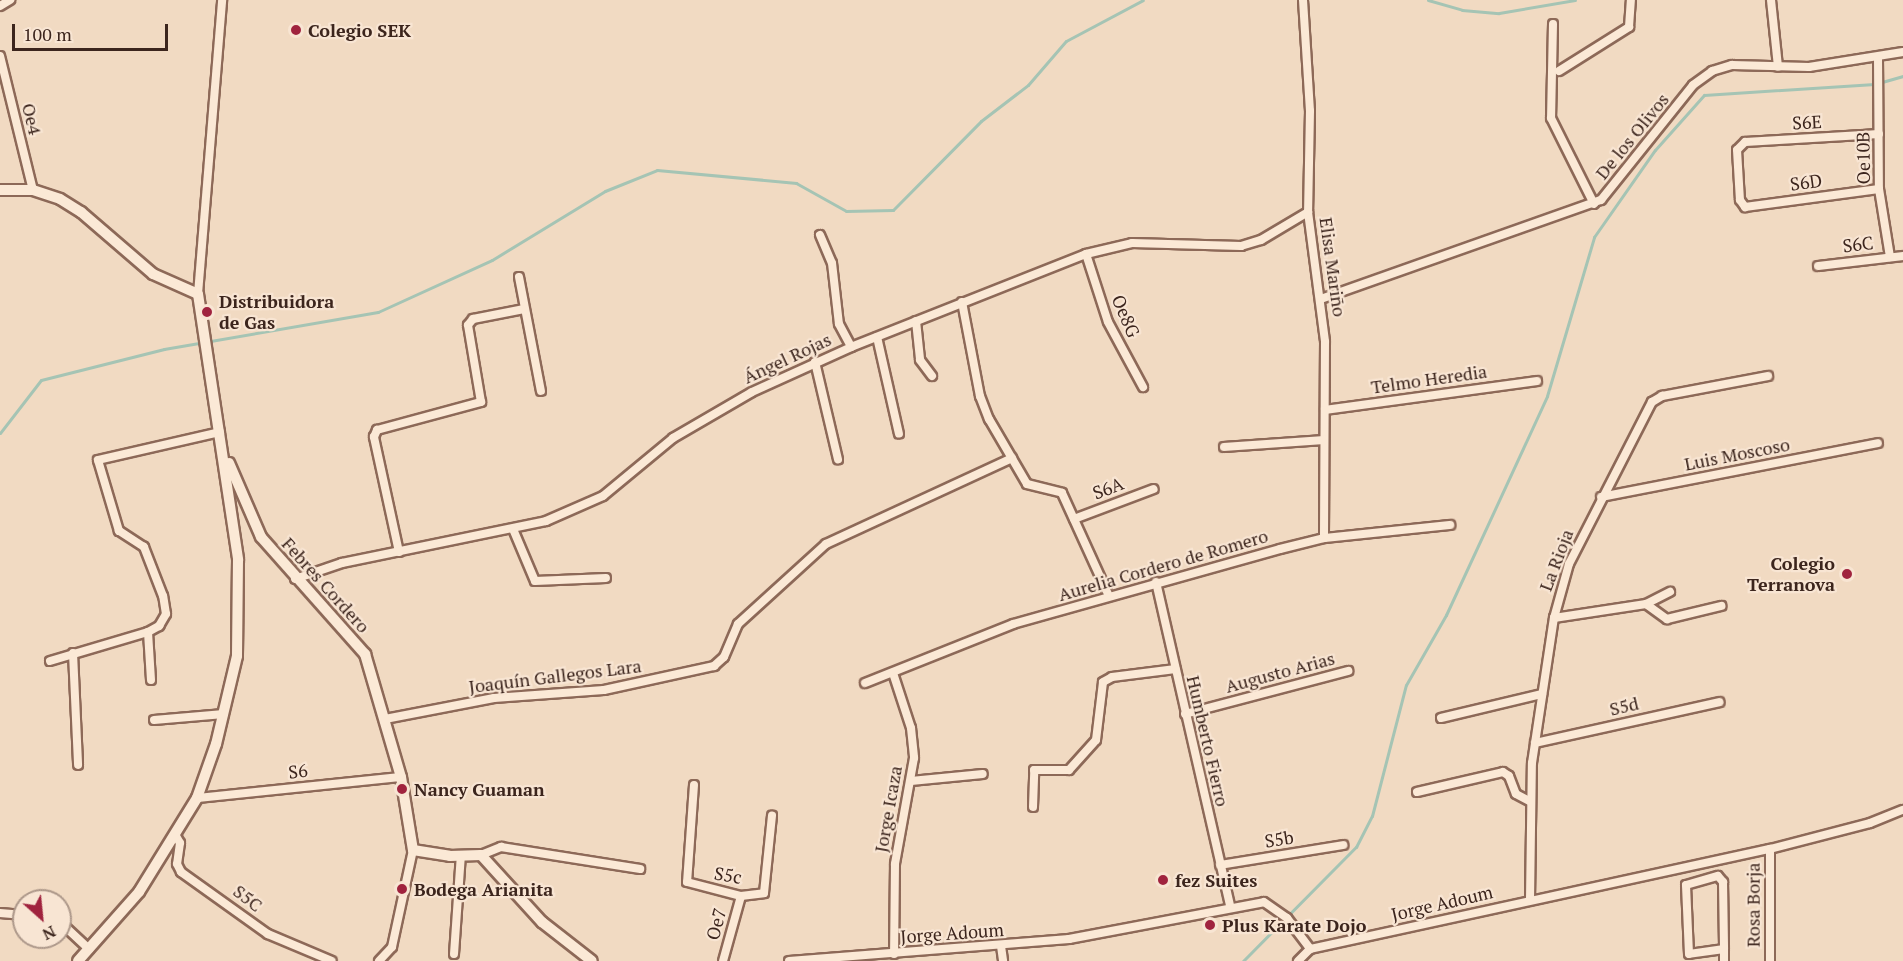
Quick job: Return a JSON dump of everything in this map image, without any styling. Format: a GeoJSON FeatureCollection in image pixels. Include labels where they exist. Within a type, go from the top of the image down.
{"type":"FeatureCollection","features":[{"type":"Feature","properties":{"kind":"street"},"geometry":{"type":"LineString","coordinates":[[0,6],[10,0]]}},
{"type":"Feature","properties":{"kind":"street"},"geometry":{"type":"LineString","coordinates":[[78,961],[139,892],[176,836],[197,798],[224,714],[237,656],[240,612],[238,560],[224,452],[198,294],[222,0]]}},
{"type":"Feature","properties":{"kind":"street","name":"Elisa Mariño"},"geometry":{"type":"LineString","coordinates":[[1303,0],[1310,111],[1308,212],[1321,299],[1325,410],[1324,538]]}},
{"type":"Feature","properties":{"kind":"street"},"geometry":{"type":"LineString","coordinates":[[1559,70],[1629,27],[1631,0]]}},
{"type":"Feature","properties":{"kind":"street"},"geometry":{"type":"LineString","coordinates":[[1771,0],[1778,68]]}},
{"type":"Feature","properties":{"kind":"street"},"geometry":{"type":"LineString","coordinates":[[1553,24],[1551,118],[1594,204]]}},
{"type":"Feature","properties":{"kind":"street","name":"De los Olivos"},"geometry":{"type":"LineString","coordinates":[[1321,299],[1594,204],[1615,186],[1701,77],[1732,65],[1778,68],[1876,59],[1903,52]]}},
{"type":"Feature","properties":{"kind":"street","name":"Oe4"},"geometry":{"type":"LineString","coordinates":[[0,56],[33,190]]}},
{"type":"Feature","properties":{"kind":"street","name":"Oe10B"},"geometry":{"type":"LineString","coordinates":[[1876,59],[1877,189],[1887,257]]}},
{"type":"Feature","properties":{"kind":"street","name":"S6E"},"geometry":{"type":"LineString","coordinates":[[1740,200],[1738,147],[1745,142],[1877,134]]}},
{"type":"Feature","properties":{"kind":"street","name":"S6D"},"geometry":{"type":"LineString","coordinates":[[1740,200],[1749,207],[1877,189]]}},
{"type":"Feature","properties":{"kind":"street"},"geometry":{"type":"LineString","coordinates":[[0,190],[33,190],[81,212],[153,274],[198,294]]}},
{"type":"Feature","properties":{"kind":"street","name":"Ángel Rojas"},"geometry":{"type":"LineString","coordinates":[[295,579],[342,563],[546,521],[603,496],[643,461],[711,414],[815,362],[1086,254],[1132,243],[1241,246],[1261,240],[1308,212]]}},
{"type":"Feature","properties":{"kind":"street"},"geometry":{"type":"LineString","coordinates":[[820,235],[832,263],[839,324],[851,347]]}},
{"type":"Feature","properties":{"kind":"street","name":"Oe8G"},"geometry":{"type":"LineString","coordinates":[[1086,254],[1108,322],[1143,387]]}},
{"type":"Feature","properties":{"kind":"street","name":"S6C"},"geometry":{"type":"LineString","coordinates":[[1818,266],[1903,256]]}},
{"type":"Feature","properties":{"kind":"street"},"geometry":{"type":"LineString","coordinates":[[519,277],[541,391]]}},
{"type":"Feature","properties":{"kind":"street"},"geometry":{"type":"LineString","coordinates":[[962,302],[983,406],[1030,487],[1059,490],[1109,596]]}},
{"type":"Feature","properties":{"kind":"street"},"geometry":{"type":"LineString","coordinates":[[399,552],[374,437],[377,430],[481,402],[468,325],[473,319],[524,309]]}},
{"type":"Feature","properties":{"kind":"street"},"geometry":{"type":"LineString","coordinates":[[916,321],[920,360],[932,375]]}},
{"type":"Feature","properties":{"kind":"street"},"geometry":{"type":"LineString","coordinates":[[877,337],[899,434]]}},
{"type":"Feature","properties":{"kind":"street"},"geometry":{"type":"LineString","coordinates":[[815,362],[838,459]]}},
{"type":"Feature","properties":{"kind":"street","name":"La Rioja"},"geometry":{"type":"LineString","coordinates":[[1530,900],[1529,801],[1535,743],[1554,618],[1566,572],[1602,497],[1656,399],[1768,375]]}},
{"type":"Feature","properties":{"kind":"street","name":"Telmo Heredia"},"geometry":{"type":"LineString","coordinates":[[1325,410],[1537,381]]}},
{"type":"Feature","properties":{"kind":"street"},"geometry":{"type":"LineString","coordinates":[[50,661],[148,632],[159,626],[166,614],[163,596],[144,547],[119,531],[98,460],[220,432]]}},
{"type":"Feature","properties":{"kind":"street"},"geometry":{"type":"LineString","coordinates":[[1224,447],[1324,440]]}},
{"type":"Feature","properties":{"kind":"street","name":"Luis Moscoso"},"geometry":{"type":"LineString","coordinates":[[1602,497],[1878,443]]}},
{"type":"Feature","properties":{"kind":"street","name":"Febres Cordero"},"geometry":{"type":"LineString","coordinates":[[224,452],[251,520],[295,579],[365,654],[401,777],[413,850]]}},
{"type":"Feature","properties":{"kind":"street","name":"Joaquín Gallegos Lara"},"geometry":{"type":"LineString","coordinates":[[385,719],[494,698],[604,690],[714,666],[724,657],[738,624],[826,544],[1012,458]]}},
{"type":"Feature","properties":{"kind":"street","name":"S6A"},"geometry":{"type":"LineString","coordinates":[[1074,519],[1154,489]]}},
{"type":"Feature","properties":{"kind":"street","name":"Aurelia Cordero de Romero"},"geometry":{"type":"LineString","coordinates":[[865,683],[995,631],[1156,582],[1324,538],[1450,525]]}},
{"type":"Feature","properties":{"kind":"street"},"geometry":{"type":"LineString","coordinates":[[513,529],[535,581],[606,578]]}},
{"type":"Feature","properties":{"kind":"street","name":"Humberto Fierro"},"geometry":{"type":"LineString","coordinates":[[1156,582],[1230,906]]}},
{"type":"Feature","properties":{"kind":"street"},"geometry":{"type":"LineString","coordinates":[[1554,618],[1646,604],[1670,592]]}},
{"type":"Feature","properties":{"kind":"street"},"geometry":{"type":"LineString","coordinates":[[1646,604],[1667,619],[1721,606]]}},
{"type":"Feature","properties":{"kind":"street"},"geometry":{"type":"LineString","coordinates":[[148,632],[151,680]]}},
{"type":"Feature","properties":{"kind":"street"},"geometry":{"type":"LineString","coordinates":[[73,653],[78,765]]}},
{"type":"Feature","properties":{"kind":"street"},"geometry":{"type":"LineString","coordinates":[[1033,807],[1034,770],[1069,770],[1096,740],[1103,682],[1112,677],[1175,669]]}},
{"type":"Feature","properties":{"kind":"street","name":"Augusto Arias"},"geometry":{"type":"LineString","coordinates":[[1185,714],[1348,671]]}},
{"type":"Feature","properties":{"kind":"street","name":"Jorge Icaza"},"geometry":{"type":"LineString","coordinates":[[893,673],[911,728],[911,781],[893,885],[894,954]]}},
{"type":"Feature","properties":{"kind":"street"},"geometry":{"type":"LineString","coordinates":[[1441,718],[1542,694]]}},
{"type":"Feature","properties":{"kind":"street","name":"S5d"},"geometry":{"type":"LineString","coordinates":[[1535,743],[1720,702]]}},
{"type":"Feature","properties":{"kind":"street"},"geometry":{"type":"LineString","coordinates":[[154,720],[224,714]]}},
{"type":"Feature","properties":{"kind":"street"},"geometry":{"type":"LineString","coordinates":[[1417,792],[1503,772],[1509,776],[1518,796],[1529,801]]}},
{"type":"Feature","properties":{"kind":"street"},"geometry":{"type":"LineString","coordinates":[[911,781],[983,774]]}},
{"type":"Feature","properties":{"kind":"street","name":"S6"},"geometry":{"type":"LineString","coordinates":[[197,798],[401,777]]}},
{"type":"Feature","properties":{"kind":"street","name":"S5c"},"geometry":{"type":"LineString","coordinates":[[694,785],[687,882],[741,896],[764,893],[772,815]]}},
{"type":"Feature","properties":{"kind":"street","name":"Jorge Adoum"},"geometry":{"type":"LineString","coordinates":[[789,961],[1001,945],[1093,935],[1230,906],[1264,902],[1287,918],[1308,946],[1770,849],[1870,823],[1903,810]]}},
{"type":"Feature","properties":{"kind":"street","name":"S5C"},"geometry":{"type":"LineString","coordinates":[[176,836],[180,843],[177,864],[181,872],[268,934],[332,961]]}},
{"type":"Feature","properties":{"kind":"street","name":"S5b"},"geometry":{"type":"LineString","coordinates":[[1220,865],[1343,845]]}},
{"type":"Feature","properties":{"kind":"street"},"geometry":{"type":"LineString","coordinates":[[379,961],[392,947],[413,850],[481,855],[501,847],[640,869]]}},
{"type":"Feature","properties":{"kind":"street","name":"Rosa Borja"},"geometry":{"type":"LineString","coordinates":[[1770,849],[1770,961]]}},
{"type":"Feature","properties":{"kind":"street"},"geometry":{"type":"LineString","coordinates":[[454,954],[461,855]]}},
{"type":"Feature","properties":{"kind":"street"},"geometry":{"type":"LineString","coordinates":[[481,855],[542,922],[592,961]]}},
{"type":"Feature","properties":{"kind":"street"},"geometry":{"type":"LineString","coordinates":[[1698,863],[1698,879]]}},
{"type":"Feature","properties":{"kind":"street"},"geometry":{"type":"LineString","coordinates":[[1724,949],[1689,958],[1686,888],[1698,879],[1718,876],[1723,882],[1724,949],[1724,961]]}},
{"type":"Feature","properties":{"kind":"street","name":"Oe7"},"geometry":{"type":"LineString","coordinates":[[723,961],[741,896]]}},
{"type":"Feature","properties":{"kind":"street"},"geometry":{"type":"LineString","coordinates":[[72,933],[89,949]]}},
{"type":"Feature","properties":{"kind":"street"},"geometry":{"type":"LineString","coordinates":[[1001,945],[1003,961]]}},
{"type":"Feature","properties":{"kind":"street"},"geometry":{"type":"LineString","coordinates":[[1298,961],[1308,946]]}},
{"type":"Feature","properties":{"kind":"waterway"},"geometry":{"type":"LineString","coordinates":[[0,433],[41,380],[164,349],[378,312],[492,260],[605,191],[657,170],[796,183],[846,211],[893,210],[981,121],[1028,85],[1066,41],[1143,0]]}},
{"type":"Feature","properties":{"kind":"waterway"},"geometry":{"type":"LineString","coordinates":[[1428,0],[1462,10],[1499,13],[1575,0]]}},
{"type":"Feature","properties":{"kind":"waterway"},"geometry":{"type":"LineString","coordinates":[[1243,961],[1356,847],[1372,816],[1406,685],[1446,615],[1547,396],[1594,237],[1655,150],[1704,95],[1875,84],[1903,76]]}},
{"type":"Feature","properties":{"kind":"place","name":"Colegio SEK"},"geometry":{"type":"Point","coordinates":[296,30]}},
{"type":"Feature","properties":{"kind":"place","name":"Distribuidora de Gas"},"geometry":{"type":"Point","coordinates":[207,312]}},
{"type":"Feature","properties":{"kind":"place","name":"Colegio Terranova"},"geometry":{"type":"Point","coordinates":[1847,574]}},
{"type":"Feature","properties":{"kind":"place","name":"Nancy Guaman"},"geometry":{"type":"Point","coordinates":[402,789]}},
{"type":"Feature","properties":{"kind":"place","name":"fez Suites"},"geometry":{"type":"Point","coordinates":[1163,880]}},
{"type":"Feature","properties":{"kind":"place","name":"Bodega Arianita"},"geometry":{"type":"Point","coordinates":[402,889]}},
{"type":"Feature","properties":{"kind":"place","name":"Plus Karate Dojo"},"geometry":{"type":"Point","coordinates":[1210,925]}}]}
